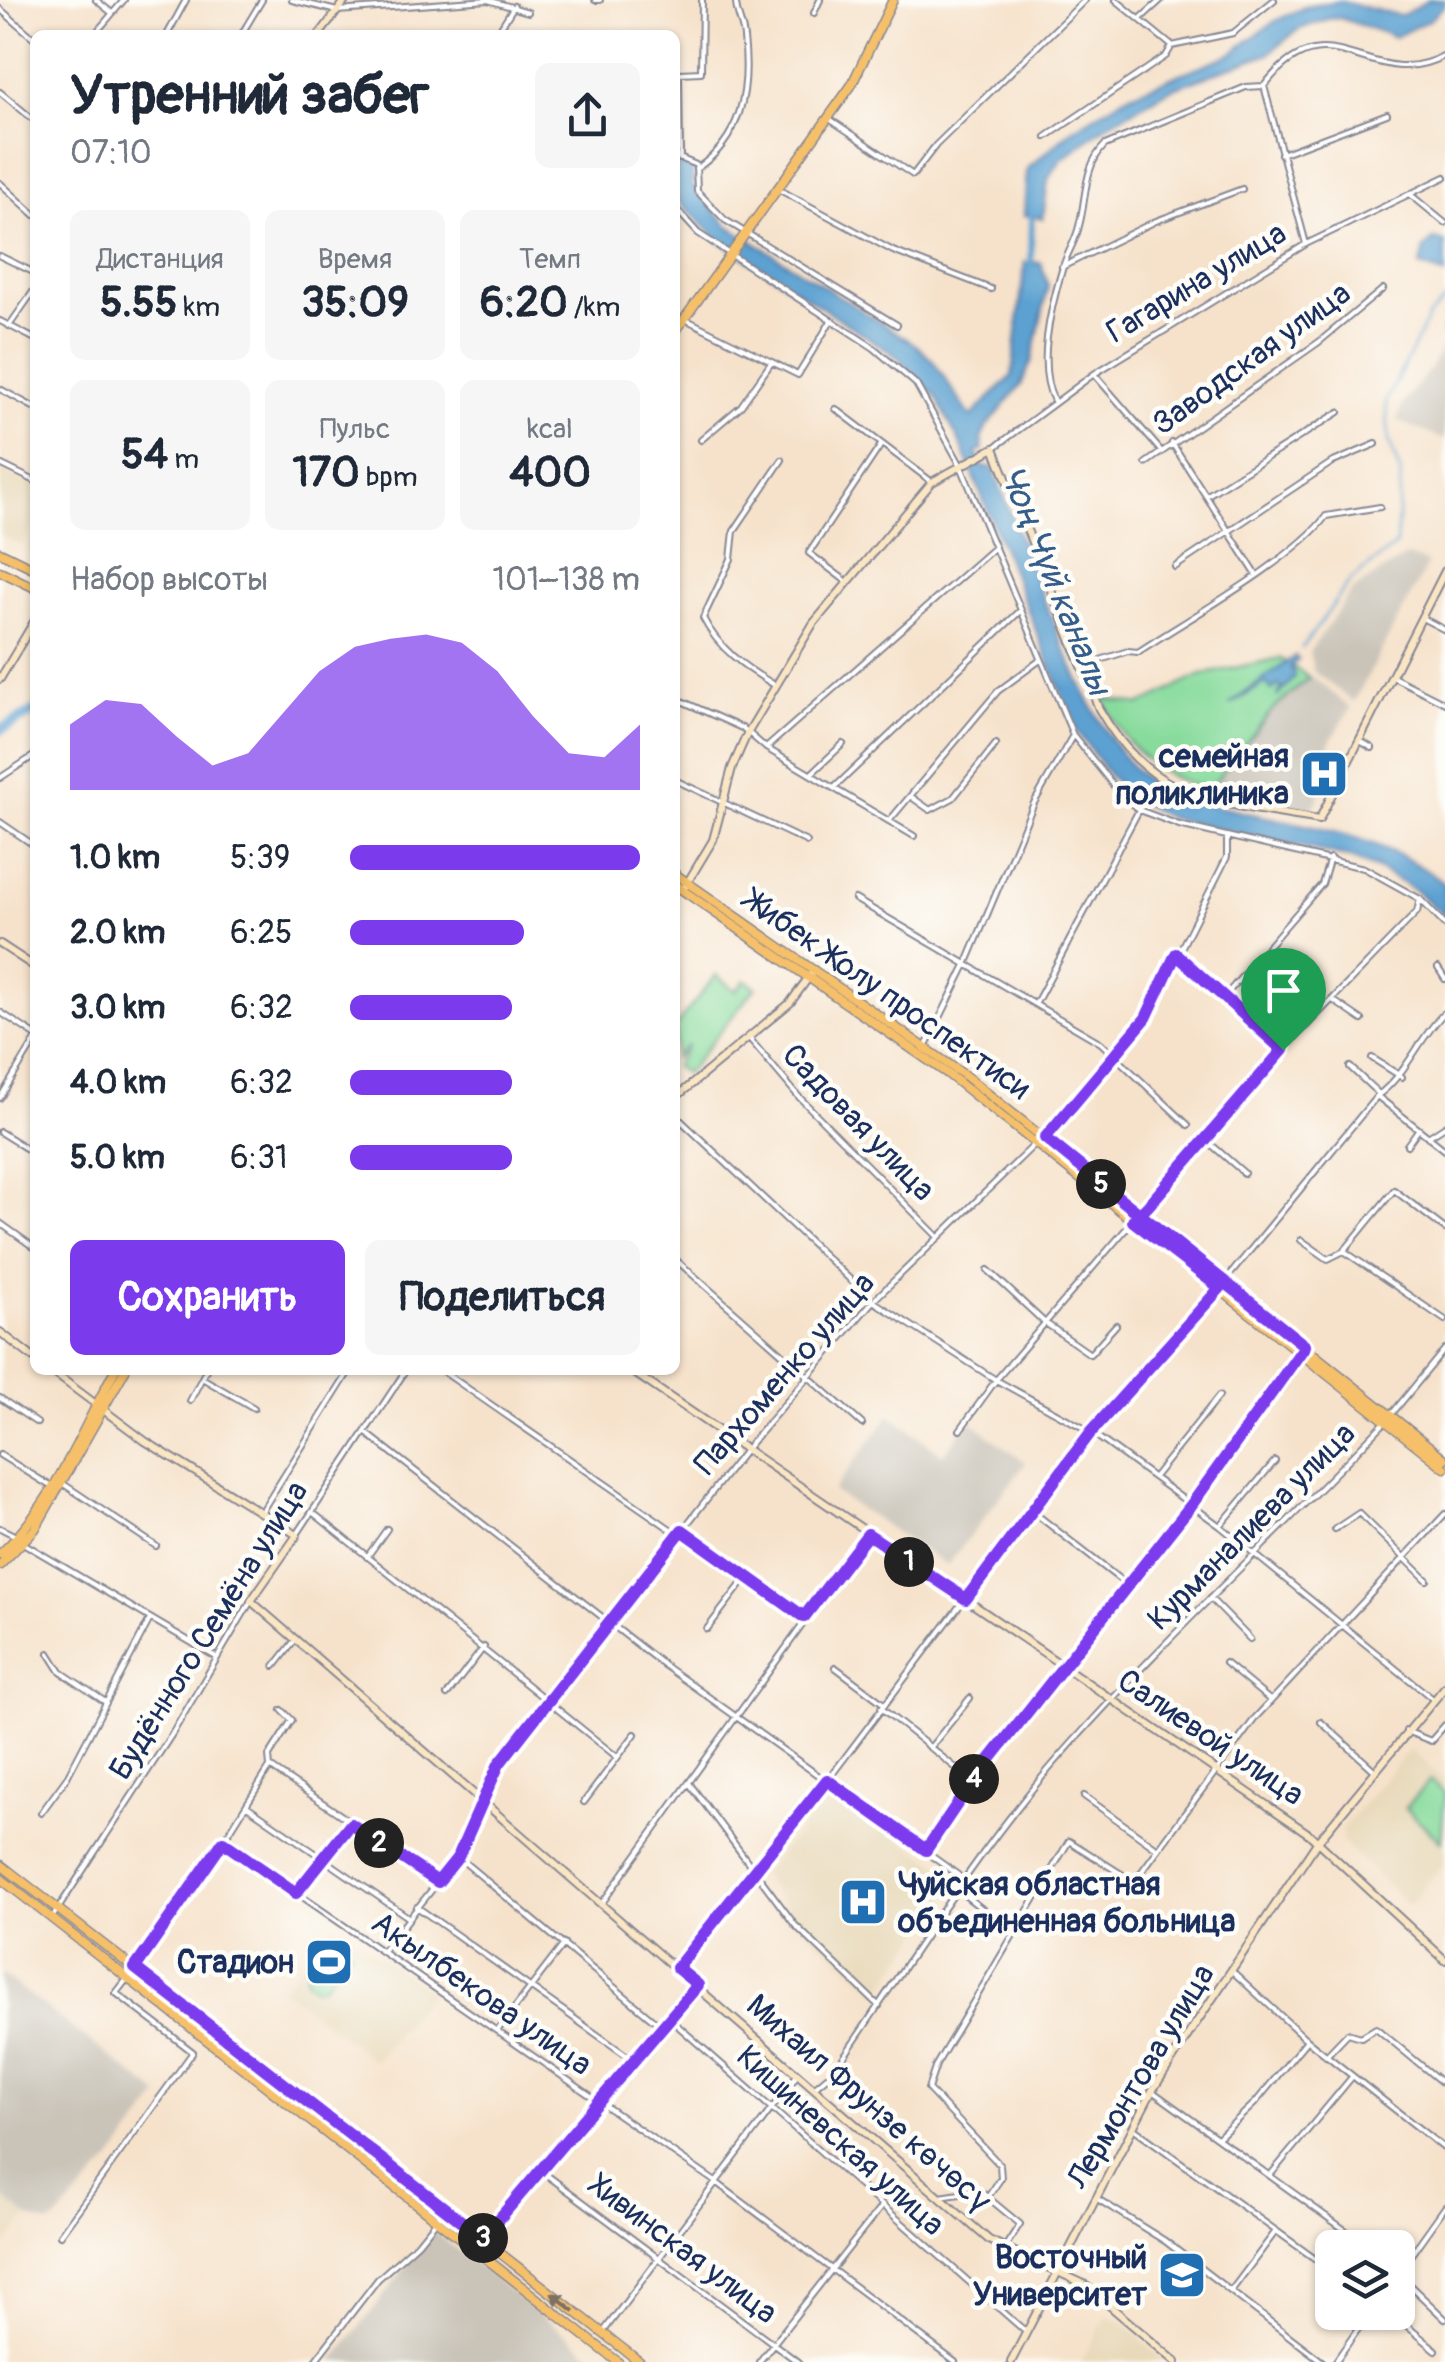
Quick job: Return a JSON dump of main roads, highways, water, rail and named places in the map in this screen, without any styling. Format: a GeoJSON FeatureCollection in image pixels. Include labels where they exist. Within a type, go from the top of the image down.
{"type":"FeatureCollection","features":[{"type":"Feature","properties":{"kind":"main road"},"geometry":{"type":"LineString","coordinates":[[323,30],[346,0]]}},
{"type":"Feature","properties":{"kind":"main road"},"geometry":{"type":"LineString","coordinates":[[680,326],[829,118],[868,56],[893,0]]}},
{"type":"Feature","properties":{"kind":"main road"},"geometry":{"type":"LineString","coordinates":[[682,886],[714,840],[746,734],[773,684],[846,581],[932,482],[991,450],[1116,739],[1130,756],[1170,786],[1228,804],[1319,820],[1445,571]]}},
{"type":"Feature","properties":{"kind":"main road"},"geometry":{"type":"LineString","coordinates":[[0,552],[30,565]]}},
{"type":"Feature","properties":{"kind":"main road"},"geometry":{"type":"LineString","coordinates":[[0,571],[30,586]]}},
{"type":"Feature","properties":{"kind":"main road"},"geometry":{"type":"LineString","coordinates":[[25,584],[30,575]]}},
{"type":"Feature","properties":{"kind":"main road"},"geometry":{"type":"LineString","coordinates":[[0,678],[30,628]]}},
{"type":"Feature","properties":{"kind":"main road","name":"Жибек Жолу проспектиси"},"geometry":{"type":"LineString","coordinates":[[682,886],[924,1050],[1388,1418],[1445,1468]]}},
{"type":"Feature","properties":{"kind":"main road"},"geometry":{"type":"LineString","coordinates":[[0,944],[30,965]]}},
{"type":"Feature","properties":{"kind":"main road"},"geometry":{"type":"LineString","coordinates":[[680,1094],[790,1003],[812,974]]}},
{"type":"Feature","properties":{"kind":"main road"},"geometry":{"type":"LineString","coordinates":[[0,1332],[30,1355]]}},
{"type":"Feature","properties":{"kind":"main road"},"geometry":{"type":"LineString","coordinates":[[56,1375],[100,1409]]}},
{"type":"Feature","properties":{"kind":"main road"},"geometry":{"type":"LineString","coordinates":[[0,1565],[62,1483],[113,1375]]}},
{"type":"Feature","properties":{"kind":"main road"},"geometry":{"type":"LineString","coordinates":[[0,1554],[20,1540],[122,1375]]}},
{"type":"Feature","properties":{"kind":"main road","name":"Салиевой улица"},"geometry":{"type":"LineString","coordinates":[[637,1375],[1318,1841],[1445,1960]]}},
{"type":"Feature","properties":{"kind":"main road","name":"Будённого Семёна улица"},"geometry":{"type":"LineString","coordinates":[[100,1409],[194,1474],[297,1534],[251,1600]]}},
{"type":"Feature","properties":{"kind":"main road","name":"Жибек Жолу проспектиси"},"geometry":{"type":"LineString","coordinates":[[1388,1418],[1445,1458]]}},
{"type":"Feature","properties":{"kind":"main road","name":"Михаил Фрунзе көчөсү"},"geometry":{"type":"LineString","coordinates":[[251,1600],[816,2086],[936,2196],[1004,2249],[1059,2270],[1111,2302],[1176,2362]]}},
{"type":"Feature","properties":{"kind":"main road","name":"Лермонтова улица"},"geometry":{"type":"LineString","coordinates":[[1012,2362],[1152,2091],[1318,1841],[1373,1770],[1444,1690]]}},
{"type":"Feature","properties":{"kind":"main road"},"geometry":{"type":"LineString","coordinates":[[0,1864],[640,2362]]}},
{"type":"Feature","properties":{"kind":"main road"},"geometry":{"type":"LineString","coordinates":[[0,1878],[618,2362]]}},
{"type":"Feature","properties":{"kind":"main road"},"geometry":{"type":"LineString","coordinates":[[355,2155],[363,2145]]}},
{"type":"Feature","properties":{"kind":"main road"},"geometry":{"type":"LineString","coordinates":[[506,2274],[514,2263]]}},
{"type":"Feature","properties":{"kind":"main road"},"geometry":{"type":"LineString","coordinates":[[524,2288],[532,2277]]}},
{"type":"Feature","properties":{"kind":"main road"},"geometry":{"type":"LineString","coordinates":[[594,2344],[602,2333]]}},
{"type":"Feature","properties":{"kind":"water"},"geometry":{"type":"Polygon","coordinates":[[[1428,0],[1445,0],[1445,5],[1429,20],[1395,37],[1340,18],[1328,19],[1299,29],[1268,54],[1171,89],[1105,126],[1061,160],[1048,179],[1043,218],[1024,215],[1027,169],[1073,129],[1130,94],[1229,55],[1275,21],[1305,7],[1340,1],[1401,16],[1428,0]]]}},
{"type":"Feature","properties":{"kind":"water"},"geometry":{"type":"Polygon","coordinates":[[[680,166],[692,167],[693,188],[729,226],[916,345],[933,361],[971,417],[1012,376],[1025,262],[1041,263],[1048,286],[1032,360],[1021,385],[986,428],[981,439],[983,450],[976,453],[983,467],[993,468],[1059,636],[1101,723],[1124,757],[1146,779],[1169,791],[1208,804],[1351,836],[1400,855],[1445,884],[1445,917],[1416,891],[1376,868],[1347,857],[1169,818],[1137,801],[1112,779],[1076,730],[962,447],[935,395],[896,356],[720,241],[680,203],[680,166]]]}},
{"type":"Feature","properties":{"kind":"water"},"geometry":{"type":"Polygon","coordinates":[[[1435,239],[1445,242],[1445,275],[1420,266],[1424,248],[1435,239]]]}},
{"type":"Feature","properties":{"kind":"water"},"geometry":{"type":"Polygon","coordinates":[[[1295,656],[1298,660],[1291,666],[1295,677],[1277,697],[1282,688],[1278,685],[1272,690],[1266,683],[1229,705],[1295,656]]]}},
{"type":"Feature","properties":{"kind":"waterway"},"geometry":{"type":"LineString","coordinates":[[1031,269],[1032,212]]}},
{"type":"Feature","properties":{"kind":"waterway"},"geometry":{"type":"LineString","coordinates":[[1302,648],[1351,580],[1396,545],[1401,474],[1389,441],[1386,401],[1429,316],[1445,300]]}},
{"type":"Feature","properties":{"kind":"waterway"},"geometry":{"type":"LineString","coordinates":[[0,730],[30,714]]}},
{"type":"Feature","properties":{"kind":"place","name":"семейная поликлиника"},"geometry":{"type":"Point","coordinates":[1324,774]}},
{"type":"Feature","properties":{"kind":"place","name":"Чуйская областная объединенная больница"},"geometry":{"type":"Point","coordinates":[863,1902]}},
{"type":"Feature","properties":{"kind":"place","name":"Стадион"},"geometry":{"type":"Point","coordinates":[329,1962]}},
{"type":"Feature","properties":{"kind":"place","name":"Восточный Университет"},"geometry":{"type":"Point","coordinates":[1182,2275]}},
{"type":"Feature","properties":{"kind":"water label","name":"Чоң Чүй каналы"},"geometry":{"type":"Point","coordinates":[1056,580]}}]}
